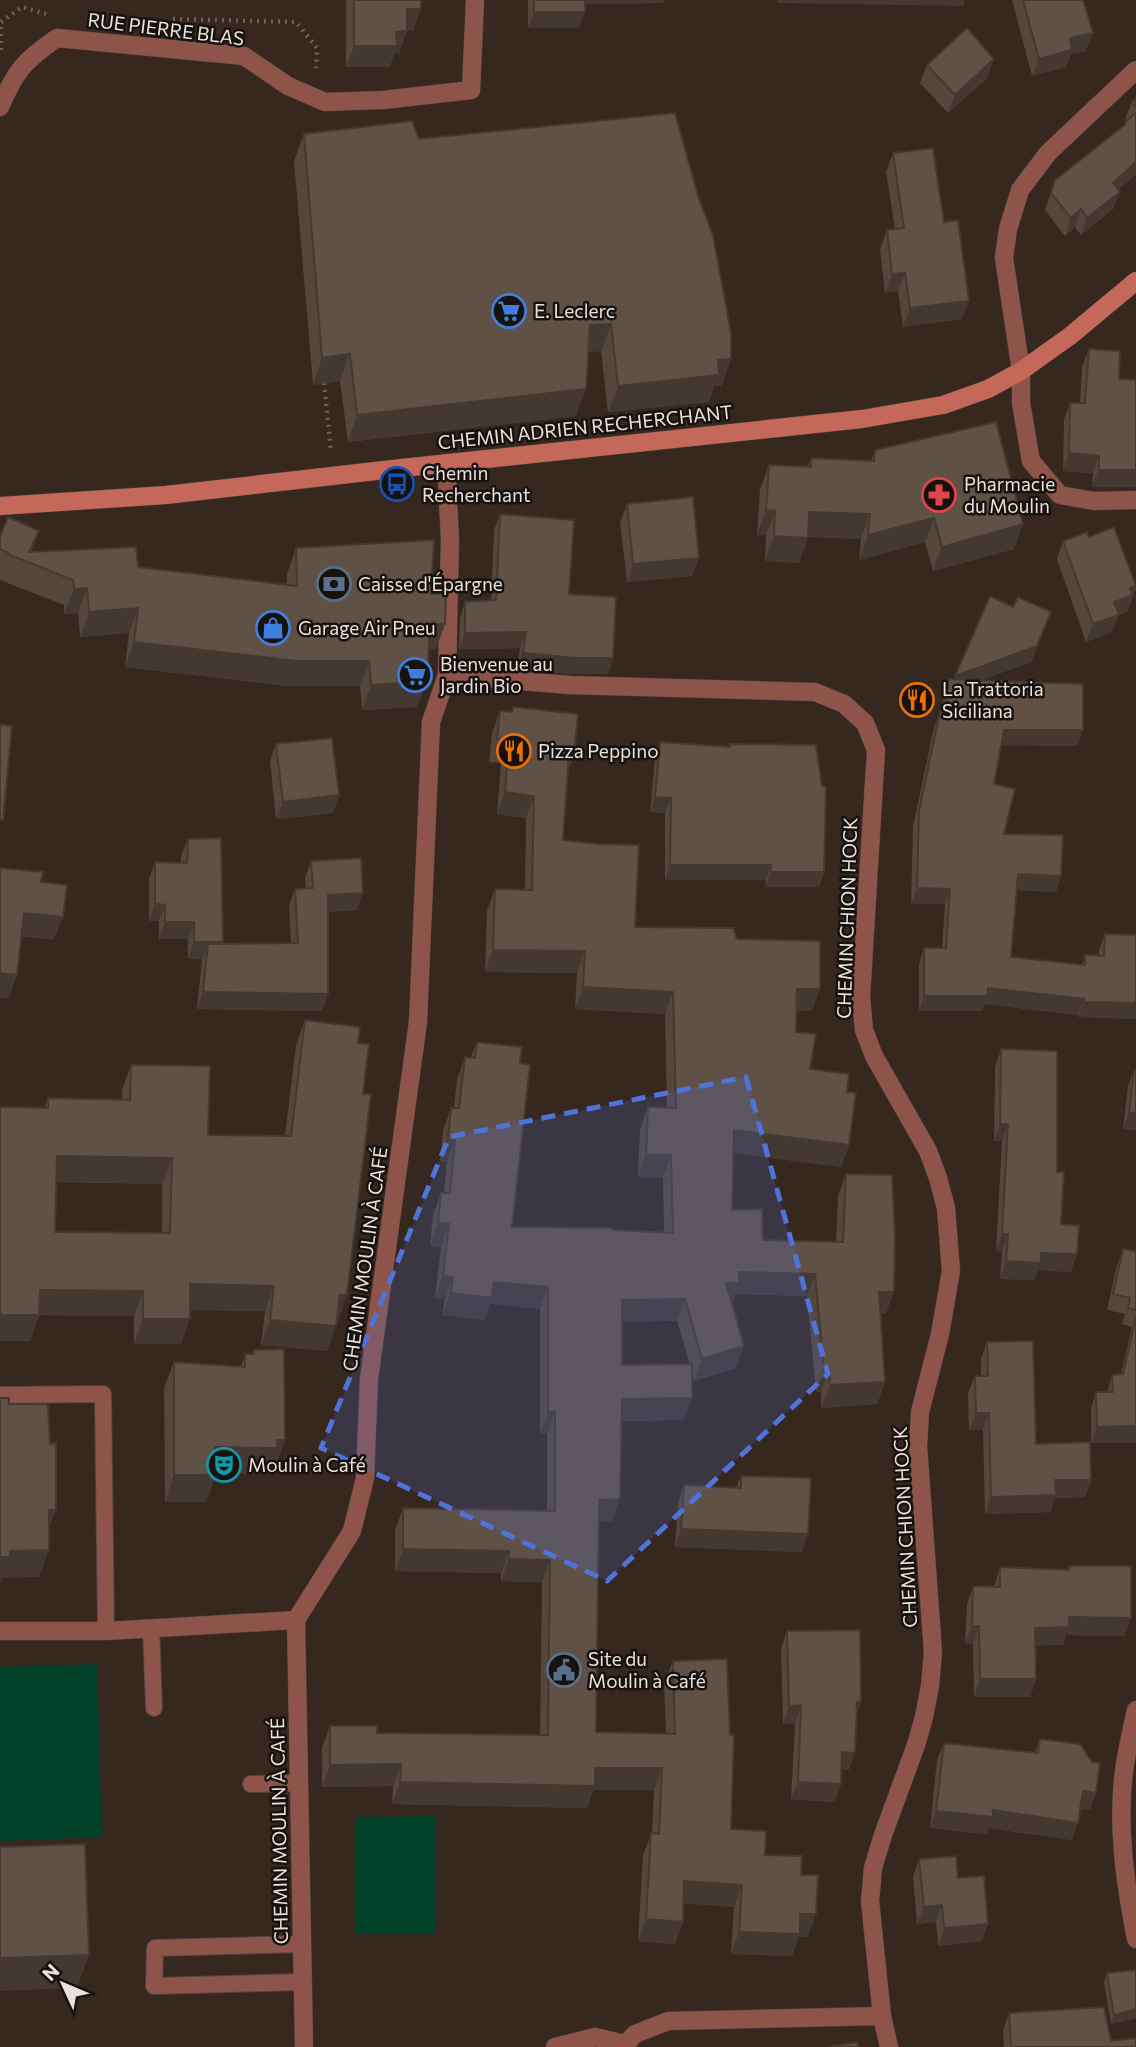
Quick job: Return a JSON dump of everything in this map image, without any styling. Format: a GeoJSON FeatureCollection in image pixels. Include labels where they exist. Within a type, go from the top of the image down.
{"type":"FeatureCollection","features":[{"type":"Feature","properties":{"kind":"main road","name":"CHEMIN ADRIEN RECHERCHANT"},"geometry":{"type":"LineString","coordinates":[[0,506],[166,495],[862,419],[943,405],[988,389],[1021,371],[1070,336],[1136,281]]}},
{"type":"Feature","properties":{"kind":"street","name":"RUE PIERRE BLAS"},"geometry":{"type":"LineString","coordinates":[[0,107],[16,73],[30,57],[57,38],[244,56],[288,86],[325,102],[383,100],[471,90],[475,0]]}},
{"type":"Feature","properties":{"kind":"street"},"geometry":{"type":"LineString","coordinates":[[1136,70],[1048,153],[1020,191],[1008,229],[1004,258],[1021,371],[1021,403],[1031,461],[1060,495],[1094,501],[1136,500]]}},
{"type":"Feature","properties":{"kind":"street","name":"CHEMIN MOULIN À CAFÉ"},"geometry":{"type":"LineString","coordinates":[[304,2047],[296,1620],[352,1531],[365,1478],[369,1379],[418,1022],[431,722],[447,675],[450,540],[446,463]]}},
{"type":"Feature","properties":{"kind":"street","name":"CHEMIN CHION HOCK"},"geometry":{"type":"LineString","coordinates":[[447,675],[570,685],[815,692],[844,704],[865,723],[876,750],[862,997],[864,1030],[874,1056],[928,1151],[938,1178],[946,1208],[951,1271],[940,1334],[920,1412],[918,1446],[933,1652],[930,1686],[916,1745],[873,1868],[870,1901],[882,2016],[888,2047]]}},
{"type":"Feature","properties":{"kind":"street"},"geometry":{"type":"LineString","coordinates":[[0,1631],[106,1631],[296,1620]]}},
{"type":"Feature","properties":{"kind":"street"},"geometry":{"type":"LineString","coordinates":[[1136,1710],[1124,1766],[1121,1833],[1136,1939]]}},
{"type":"Feature","properties":{"kind":"street"},"geometry":{"type":"LineString","coordinates":[[555,2047],[595,2037],[624,2045],[635,2034],[668,2021],[882,2016]]}},
{"type":"Feature","properties":{"kind":"lane"},"geometry":{"type":"LineString","coordinates":[[0,1395],[103,1394],[106,1631]]}},
{"type":"Feature","properties":{"kind":"lane"},"geometry":{"type":"LineString","coordinates":[[151,1628],[154,1708]]}},
{"type":"Feature","properties":{"kind":"lane"},"geometry":{"type":"LineString","coordinates":[[251,1784],[299,1783]]}},
{"type":"Feature","properties":{"kind":"lane"},"geometry":{"type":"LineString","coordinates":[[302,1944],[155,1948],[154,1986],[303,1982]]}},
{"type":"Feature","properties":{"kind":"path"},"geometry":{"type":"LineString","coordinates":[[324,383],[333,477]]}},
{"type":"Feature","properties":{"kind":"highlighted area"},"geometry":{"type":"Polygon","coordinates":[[[746,1077],[828,1374],[607,1581],[321,1448],[449,1137],[746,1077]]]}},
{"type":"Feature","properties":{"kind":"green space"},"geometry":{"type":"Polygon","coordinates":[[[97,1664],[102,1837],[0,1841],[0,1667],[97,1664]]]}},
{"type":"Feature","properties":{"kind":"green space"},"geometry":{"type":"Polygon","coordinates":[[[435,1816],[436,1934],[356,1933],[356,1817],[435,1816]]]}},
{"type":"Feature","properties":{"kind":"building"},"geometry":{"type":"Polygon","coordinates":[[[354,0],[421,0],[421,9],[407,9],[407,31],[396,32],[397,46],[354,46],[354,0]]]}},
{"type":"Feature","properties":{"kind":"building"},"geometry":{"type":"Polygon","coordinates":[[[534,0],[585,0],[585,12],[534,12],[534,0]]]}},
{"type":"Feature","properties":{"kind":"building"},"geometry":{"type":"Polygon","coordinates":[[[1023,0],[1083,0],[1093,33],[1070,38],[1072,50],[1039,59],[1023,0]]]}},
{"type":"Feature","properties":{"kind":"building"},"geometry":{"type":"Polygon","coordinates":[[[967,28],[994,59],[955,95],[927,65],[967,28]]]}},
{"type":"Feature","properties":{"kind":"building","name":"E. Leclerc"},"geometry":{"type":"Polygon","coordinates":[[[675,113],[699,199],[713,235],[731,333],[731,359],[718,360],[719,375],[618,386],[611,324],[590,325],[586,389],[357,415],[350,354],[322,358],[304,134],[412,121],[419,139],[675,113]]]}},
{"type":"Feature","properties":{"kind":"building"},"geometry":{"type":"Polygon","coordinates":[[[1136,113],[1136,162],[1113,183],[1120,192],[1087,218],[1081,209],[1071,218],[1051,193],[1055,180],[1126,124],[1136,113]]]}},
{"type":"Feature","properties":{"kind":"building"},"geometry":{"type":"Polygon","coordinates":[[[933,148],[944,222],[958,220],[969,301],[910,308],[905,273],[892,274],[887,230],[904,228],[893,153],[933,148]]]}},
{"type":"Feature","properties":{"kind":"building"},"geometry":{"type":"Polygon","coordinates":[[[1089,349],[1120,351],[1119,379],[1136,380],[1136,470],[1099,470],[1099,456],[1069,453],[1070,403],[1085,403],[1089,349]]]}},
{"type":"Feature","properties":{"kind":"building"},"geometry":{"type":"Polygon","coordinates":[[[996,422],[1023,524],[942,547],[934,518],[868,535],[870,514],[809,512],[808,538],[774,536],[775,511],[766,510],[769,465],[811,467],[811,458],[874,461],[875,450],[996,422]]]}},
{"type":"Feature","properties":{"kind":"building"},"geometry":{"type":"Polygon","coordinates":[[[693,497],[699,558],[633,564],[627,504],[693,497]]]}},
{"type":"Feature","properties":{"kind":"building"},"geometry":{"type":"Polygon","coordinates":[[[500,514],[574,520],[569,594],[616,597],[613,658],[523,653],[526,632],[465,633],[465,602],[496,600],[500,514]]]}},
{"type":"Feature","properties":{"kind":"building"},"geometry":{"type":"Polygon","coordinates":[[[8,517],[39,531],[29,552],[136,547],[138,567],[297,586],[296,548],[434,540],[431,594],[446,593],[445,624],[430,625],[427,681],[371,685],[369,661],[297,661],[134,642],[138,608],[89,612],[87,588],[74,589],[73,580],[0,549],[0,536],[8,517]]]}},
{"type":"Feature","properties":{"kind":"building"},"geometry":{"type":"Polygon","coordinates":[[[1114,527],[1136,586],[1130,588],[1133,595],[1114,602],[1119,615],[1093,624],[1063,541],[1087,532],[1089,537],[1114,527]]]}},
{"type":"Feature","properties":{"kind":"building"},"geometry":{"type":"Polygon","coordinates":[[[990,596],[1013,607],[1018,597],[1051,612],[1037,646],[955,676],[990,596]]]}},
{"type":"Feature","properties":{"kind":"building"},"geometry":{"type":"Polygon","coordinates":[[[949,679],[1083,684],[1083,730],[1004,730],[994,784],[1015,789],[1004,834],[1063,835],[1061,876],[1018,874],[1011,957],[1085,965],[1085,955],[1104,956],[1105,934],[1136,935],[1136,1003],[1084,1002],[1084,999],[988,988],[988,996],[924,996],[924,948],[946,948],[950,889],[917,888],[919,811],[940,711],[944,712],[949,679]]]}},
{"type":"Feature","properties":{"kind":"building"},"geometry":{"type":"Polygon","coordinates":[[[513,707],[578,714],[574,755],[569,754],[563,840],[639,845],[635,927],[733,928],[737,939],[820,941],[820,989],[797,989],[796,1032],[816,1034],[810,1069],[849,1074],[847,1092],[856,1093],[849,1145],[734,1130],[732,1210],[762,1209],[763,1240],[843,1242],[846,1174],[892,1175],[894,1292],[879,1292],[885,1382],[830,1385],[829,1370],[824,1370],[815,1274],[739,1272],[739,1283],[726,1283],[744,1346],[702,1359],[685,1299],[622,1300],[622,1365],[692,1364],[692,1398],[622,1399],[620,1499],[599,1500],[596,1732],[675,1734],[673,1661],[727,1659],[730,1735],[734,1735],[731,1829],[766,1831],[765,1855],[802,1856],[801,1875],[818,1875],[816,1914],[800,1914],[800,1934],[739,1932],[742,1885],[684,1881],[683,1922],[646,1919],[651,1833],[659,1834],[662,1768],[595,1768],[595,1786],[400,1782],[401,1764],[330,1765],[330,1726],[377,1726],[377,1733],[548,1735],[550,1560],[509,1559],[509,1551],[403,1549],[403,1508],[555,1511],[555,1412],[548,1412],[548,1287],[494,1282],[492,1298],[451,1293],[453,1277],[443,1276],[449,1224],[438,1223],[441,1193],[450,1193],[455,1140],[448,1139],[451,1108],[459,1108],[465,1057],[475,1058],[477,1042],[522,1047],[520,1063],[530,1065],[512,1227],[612,1228],[673,1233],[671,1155],[646,1155],[648,1107],[676,1108],[673,992],[583,987],[585,951],[493,950],[495,889],[532,890],[534,796],[505,792],[509,741],[497,739],[500,711],[512,712],[513,707]]]}},
{"type":"Feature","properties":{"kind":"building"},"geometry":{"type":"Polygon","coordinates":[[[0,725],[12,726],[3,820],[0,820],[0,725]]]}},
{"type":"Feature","properties":{"kind":"building"},"geometry":{"type":"Polygon","coordinates":[[[332,738],[339,795],[283,802],[276,744],[332,738]]]}},
{"type":"Feature","properties":{"kind":"building"},"geometry":{"type":"Polygon","coordinates":[[[660,742],[730,747],[730,744],[816,745],[822,786],[826,787],[824,872],[771,872],[771,865],[670,865],[671,798],[655,797],[660,742]]]}},
{"type":"Feature","properties":{"kind":"building"},"geometry":{"type":"Polygon","coordinates":[[[221,838],[223,942],[194,942],[194,922],[165,922],[165,905],[155,904],[155,862],[187,863],[188,839],[221,838]]]}},
{"type":"Feature","properties":{"kind":"building"},"geometry":{"type":"Polygon","coordinates":[[[361,858],[363,893],[328,895],[328,994],[203,992],[208,944],[298,943],[295,889],[313,888],[311,861],[361,858]]]}},
{"type":"Feature","properties":{"kind":"building"},"geometry":{"type":"Polygon","coordinates":[[[0,868],[43,872],[41,882],[67,885],[63,917],[24,913],[17,975],[0,973],[0,868]]]}},
{"type":"Feature","properties":{"kind":"building"},"geometry":{"type":"Polygon","coordinates":[[[305,1020],[360,1027],[358,1043],[369,1044],[363,1094],[371,1094],[347,1295],[340,1295],[336,1326],[270,1320],[274,1286],[190,1284],[190,1319],[143,1319],[143,1291],[40,1290],[39,1315],[0,1315],[0,1107],[48,1108],[48,1098],[130,1100],[131,1065],[210,1066],[208,1135],[291,1136],[305,1020]],[[57,1156],[55,1232],[170,1233],[172,1158],[57,1156]]]}},
{"type":"Feature","properties":{"kind":"building"},"geometry":{"type":"Polygon","coordinates":[[[1001,1049],[1057,1051],[1057,1172],[1064,1172],[1061,1224],[1079,1226],[1077,1254],[1041,1253],[1041,1263],[1006,1261],[1008,1234],[1002,1234],[1008,1124],[1000,1124],[1001,1049]]]}},
{"type":"Feature","properties":{"kind":"building"},"geometry":{"type":"Polygon","coordinates":[[[1134,1070],[1136,1113],[1129,1113],[1134,1070]]]}},
{"type":"Feature","properties":{"kind":"building"},"geometry":{"type":"Polygon","coordinates":[[[1123,1249],[1136,1251],[1136,1310],[1128,1308],[1130,1298],[1113,1294],[1123,1249]]]}},
{"type":"Feature","properties":{"kind":"building"},"geometry":{"type":"Polygon","coordinates":[[[1136,1317],[1136,1426],[1097,1427],[1096,1392],[1113,1392],[1112,1375],[1123,1374],[1136,1317]]]}},
{"type":"Feature","properties":{"kind":"building"},"geometry":{"type":"Polygon","coordinates":[[[1033,1341],[1036,1444],[1090,1442],[1091,1480],[1055,1480],[1056,1495],[991,1497],[989,1413],[976,1413],[975,1376],[988,1376],[987,1342],[1033,1341]]]}},
{"type":"Feature","properties":{"kind":"building"},"geometry":{"type":"Polygon","coordinates":[[[284,1349],[285,1440],[277,1440],[277,1448],[215,1447],[216,1475],[174,1475],[174,1362],[245,1367],[245,1354],[254,1354],[254,1350],[284,1349]]]}},
{"type":"Feature","properties":{"kind":"building"},"geometry":{"type":"Polygon","coordinates":[[[0,1398],[9,1398],[9,1404],[48,1404],[50,1444],[56,1443],[56,1510],[49,1510],[49,1550],[10,1551],[10,1557],[0,1557],[0,1398]]]}},
{"type":"Feature","properties":{"kind":"building"},"geometry":{"type":"Polygon","coordinates":[[[741,1476],[811,1478],[808,1534],[681,1529],[684,1485],[741,1488],[741,1476]]]}},
{"type":"Feature","properties":{"kind":"building"},"geometry":{"type":"Polygon","coordinates":[[[1069,1566],[1131,1566],[1131,1618],[1069,1617],[1069,1627],[1035,1628],[1036,1679],[980,1679],[979,1626],[972,1626],[973,1586],[1000,1587],[1000,1567],[1069,1570],[1069,1566]]]}},
{"type":"Feature","properties":{"kind":"building"},"geometry":{"type":"Polygon","coordinates":[[[860,1630],[861,1701],[857,1702],[855,1753],[842,1752],[841,1784],[798,1782],[801,1705],[789,1706],[787,1631],[860,1630]]]}},
{"type":"Feature","properties":{"kind":"building"},"geometry":{"type":"Polygon","coordinates":[[[1040,1739],[1080,1744],[1092,1762],[1100,1763],[1096,1793],[1083,1791],[1078,1823],[993,1810],[993,1817],[936,1811],[944,1743],[1038,1753],[1040,1739]]]}},
{"type":"Feature","properties":{"kind":"building"},"geometry":{"type":"Polygon","coordinates":[[[85,1844],[89,1955],[0,1958],[0,1847],[85,1844]]]}},
{"type":"Feature","properties":{"kind":"building"},"geometry":{"type":"Polygon","coordinates":[[[956,1856],[958,1878],[984,1876],[988,1924],[944,1928],[942,1905],[924,1907],[919,1859],[956,1856]]]}},
{"type":"Feature","properties":{"kind":"building"},"geometry":{"type":"Polygon","coordinates":[[[1136,1970],[1136,2009],[1114,2015],[1107,1973],[1136,1970]]]}},
{"type":"Feature","properties":{"kind":"building"},"geometry":{"type":"Polygon","coordinates":[[[1104,2007],[1111,2041],[1136,2038],[1136,2047],[1011,2047],[1009,2013],[1104,2007]]]}},
{"type":"Feature","properties":{"kind":"building"},"geometry":{"type":"Polygon","coordinates":[[[857,2042],[858,2047],[829,2047],[857,2042]]]}},
{"type":"Feature","properties":{"kind":"place","name":"E. Leclerc"},"geometry":{"type":"Point","coordinates":[509,311]}},
{"type":"Feature","properties":{"kind":"place","name":"Chemin Recherchant"},"geometry":{"type":"Point","coordinates":[397,484]}},
{"type":"Feature","properties":{"kind":"place","name":"Pharmacie du Moulin"},"geometry":{"type":"Point","coordinates":[939,495]}},
{"type":"Feature","properties":{"kind":"place","name":"Caisse d'Épargne"},"geometry":{"type":"Point","coordinates":[334,584]}},
{"type":"Feature","properties":{"kind":"place","name":"Garage Air Pneu"},"geometry":{"type":"Point","coordinates":[273,628]}},
{"type":"Feature","properties":{"kind":"place","name":"Bienvenue au Jardin Bio"},"geometry":{"type":"Point","coordinates":[415,675]}},
{"type":"Feature","properties":{"kind":"place","name":"La Trattoria Siciliana"},"geometry":{"type":"Point","coordinates":[917,700]}},
{"type":"Feature","properties":{"kind":"place","name":"Pizza Peppino"},"geometry":{"type":"Point","coordinates":[514,751]}},
{"type":"Feature","properties":{"kind":"place","name":"Moulin à Café"},"geometry":{"type":"Point","coordinates":[224,1465]}},
{"type":"Feature","properties":{"kind":"place","name":"Site du Moulin à Café"},"geometry":{"type":"Point","coordinates":[564,1670]}}]}
